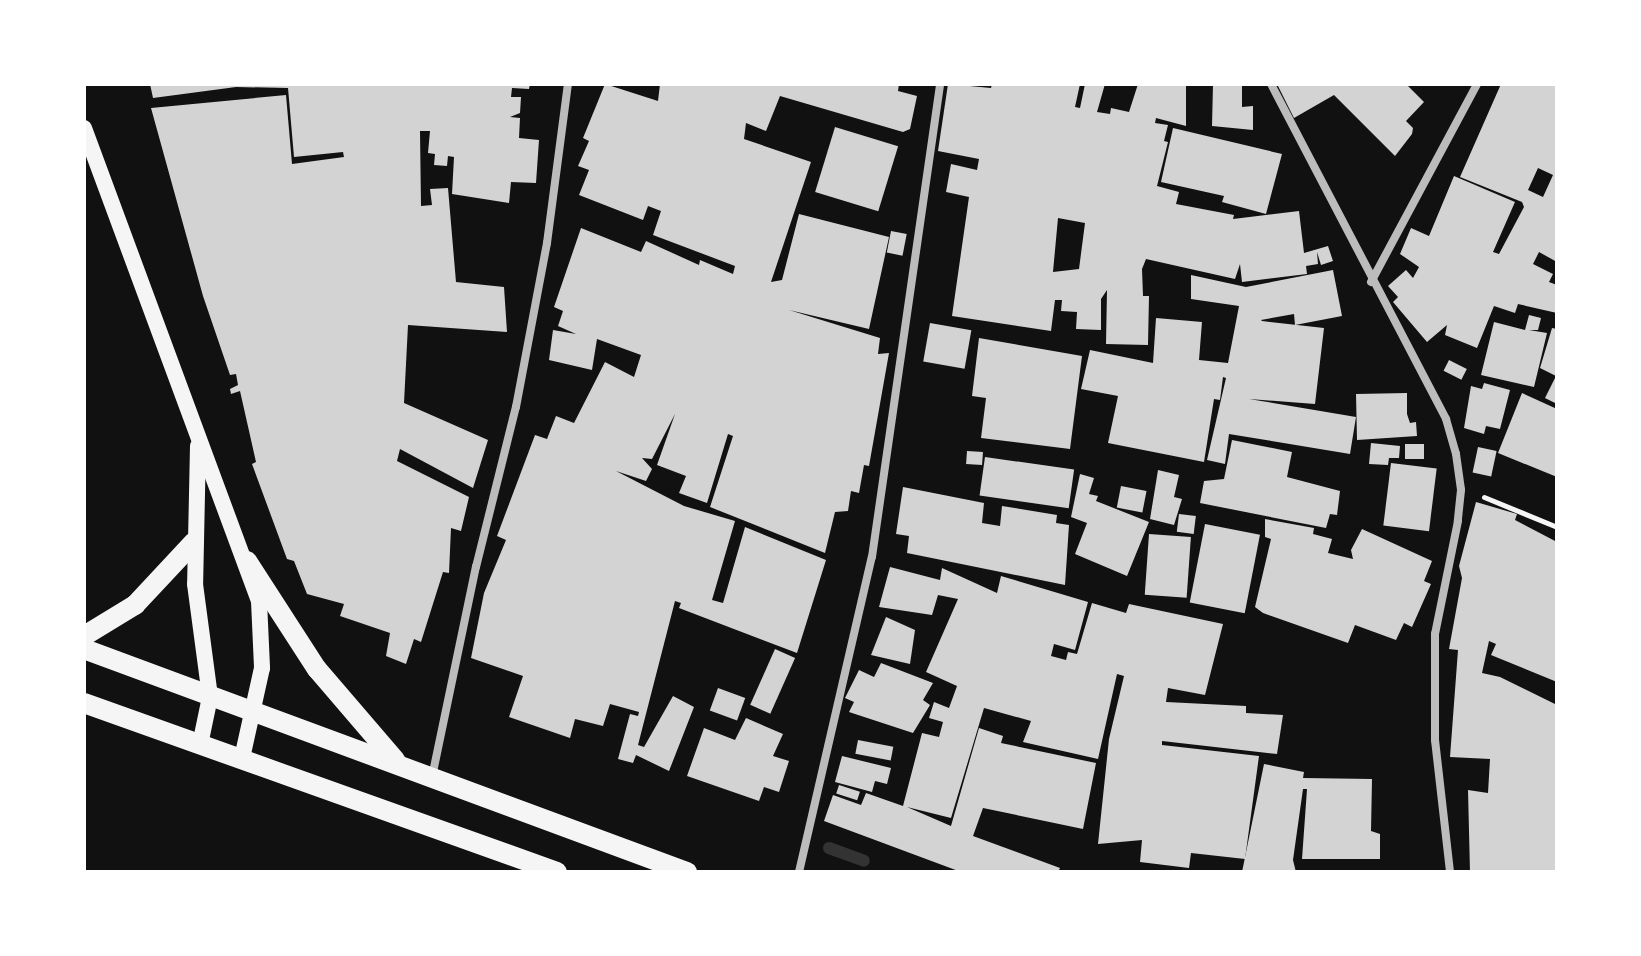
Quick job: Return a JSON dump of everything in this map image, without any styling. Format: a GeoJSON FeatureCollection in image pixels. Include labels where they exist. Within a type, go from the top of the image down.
{"type":"FeatureCollection","features":[{"type":"Feature","properties":{"kind":"main road"},"geometry":{"type":"LineString","coordinates":[[84,128],[198,440],[247,561],[264,635],[254,711],[242,758]]}},
{"type":"Feature","properties":{"kind":"main road"},"geometry":{"type":"LineString","coordinates":[[198,440],[194,542],[210,697],[200,745]]}},
{"type":"Feature","properties":{"kind":"main road"},"geometry":{"type":"LineString","coordinates":[[84,636],[135,605],[194,542]]}},
{"type":"Feature","properties":{"kind":"main road"},"geometry":{"type":"LineString","coordinates":[[247,561],[317,669],[398,763]]}},
{"type":"Feature","properties":{"kind":"main road"},"geometry":{"type":"LineString","coordinates":[[84,649],[687,872]]}},
{"type":"Feature","properties":{"kind":"main road"},"geometry":{"type":"LineString","coordinates":[[84,703],[557,872]]}},
{"type":"Feature","properties":{"kind":"street"},"geometry":{"type":"LineString","coordinates":[[432,777],[516,407],[547,243],[568,84]]}},
{"type":"Feature","properties":{"kind":"street"},"geometry":{"type":"LineString","coordinates":[[799,872],[872,557],[940,84]]}},
{"type":"Feature","properties":{"kind":"street"},"geometry":{"type":"LineString","coordinates":[[1271,84],[1371,282],[1446,419],[1461,490],[1435,634],[1435,740],[1450,872]]}},
{"type":"Feature","properties":{"kind":"street"},"geometry":{"type":"LineString","coordinates":[[1371,282],[1477,84]]}},
{"type":"Feature","properties":{"kind":"path"},"geometry":{"type":"LineString","coordinates":[[1461,490],[1508,504],[1557,527]]}},
{"type":"Feature","properties":{"kind":"building"},"geometry":{"type":"Polygon","coordinates":[[[150,84],[530,84],[529,89],[512,88],[511,97],[521,97],[520,113],[510,117],[520,118],[519,138],[539,140],[536,183],[511,182],[509,203],[452,194],[454,157],[448,156],[447,166],[434,165],[435,154],[428,153],[430,131],[420,131],[421,206],[432,205],[430,189],[448,188],[456,282],[504,287],[507,332],[408,325],[404,403],[488,440],[473,488],[400,449],[397,461],[469,497],[461,531],[451,528],[449,573],[443,572],[421,642],[414,639],[406,664],[386,656],[390,633],[340,616],[344,604],[307,594],[294,561],[287,559],[252,464],[256,462],[240,391],[231,394],[230,389],[238,385],[236,374],[230,375],[203,296],[151,108],[286,95],[292,164],[344,157],[343,152],[294,157],[288,88],[236,87],[153,98],[150,84]]]}},
{"type":"Feature","properties":{"kind":"building"},"geometry":{"type":"Polygon","coordinates":[[[605,84],[658,101],[660,84],[899,84],[898,91],[917,96],[910,129],[903,132],[780,96],[766,131],[746,123],[744,139],[811,162],[771,282],[782,280],[799,214],[889,237],[869,329],[789,310],[880,338],[878,354],[889,353],[869,466],[864,465],[859,493],[851,491],[848,511],[835,512],[825,553],[710,507],[733,436],[728,434],[707,503],[679,493],[686,476],[657,465],[675,414],[652,459],[642,458],[652,469],[646,481],[616,471],[684,506],[735,521],[712,600],[723,603],[745,527],[826,560],[797,653],[679,608],[681,603],[675,601],[638,745],[644,747],[673,696],[694,707],[669,771],[636,755],[633,763],[618,759],[630,714],[638,716],[639,712],[610,704],[603,726],[575,719],[570,738],[509,717],[523,676],[471,658],[484,593],[506,540],[497,536],[535,435],[547,439],[556,416],[574,423],[605,362],[634,377],[641,355],[597,339],[592,370],[549,360],[553,330],[576,334],[558,326],[563,311],[554,307],[581,228],[641,252],[646,241],[699,265],[700,260],[733,274],[735,266],[653,235],[661,211],[648,206],[643,220],[579,195],[589,170],[578,166],[589,141],[583,138],[605,84]]]}},
{"type":"Feature","properties":{"kind":"building"},"geometry":{"type":"Polygon","coordinates":[[[948,84],[991,88],[992,84],[1080,84],[1075,107],[1080,108],[1085,84],[1105,84],[1097,112],[1110,114],[1111,108],[1129,112],[1138,84],[1186,84],[1186,126],[1156,118],[1155,123],[1168,125],[1164,141],[1168,142],[1157,186],[1179,192],[1176,204],[1234,215],[1233,219],[1299,211],[1304,253],[1328,246],[1333,261],[1321,265],[1317,252],[1318,264],[1306,266],[1307,274],[1242,282],[1240,264],[1235,279],[1146,259],[1142,269],[1143,296],[1149,296],[1148,345],[1106,344],[1107,290],[1101,299],[1101,330],[1076,329],[1077,312],[1061,311],[1062,300],[1055,300],[1051,331],[952,316],[969,197],[946,192],[951,164],[977,170],[979,159],[938,151],[948,84]],[[1058,218],[1053,272],[1079,269],[1085,223],[1058,218]]]}},
{"type":"Feature","properties":{"kind":"building"},"geometry":{"type":"Polygon","coordinates":[[[1213,84],[1242,84],[1242,107],[1253,106],[1253,130],[1212,126],[1213,84]]]}},
{"type":"Feature","properties":{"kind":"building"},"geometry":{"type":"Polygon","coordinates":[[[1277,84],[1406,84],[1424,102],[1406,121],[1413,128],[1412,134],[1395,156],[1334,95],[1294,118],[1277,84]]]}},
{"type":"Feature","properties":{"kind":"building"},"geometry":{"type":"Polygon","coordinates":[[[1501,84],[1557,84],[1557,262],[1539,252],[1533,264],[1553,274],[1549,282],[1557,285],[1557,313],[1518,304],[1515,313],[1494,306],[1477,348],[1445,335],[1447,325],[1427,342],[1393,302],[1398,297],[1388,286],[1406,270],[1413,278],[1419,267],[1400,254],[1411,228],[1429,236],[1454,176],[1515,202],[1493,252],[1499,254],[1524,207],[1522,202],[1460,177],[1501,84]],[[1538,168],[1528,190],[1543,197],[1553,175],[1538,168]]]}},
{"type":"Feature","properties":{"kind":"building"},"geometry":{"type":"Polygon","coordinates":[[[835,127],[898,146],[878,211],[815,192],[835,127]]]}},
{"type":"Feature","properties":{"kind":"building"},"geometry":{"type":"Polygon","coordinates":[[[1173,128],[1282,154],[1266,214],[1222,202],[1224,196],[1161,182],[1173,128]]]}},
{"type":"Feature","properties":{"kind":"building"},"geometry":{"type":"Polygon","coordinates":[[[891,231],[907,234],[903,256],[887,253],[891,231]]]}},
{"type":"Feature","properties":{"kind":"building"},"geometry":{"type":"Polygon","coordinates":[[[1333,270],[1342,316],[1296,325],[1324,328],[1315,404],[1249,399],[1356,417],[1350,454],[1229,434],[1225,464],[1207,460],[1226,378],[1223,377],[1220,400],[1214,399],[1204,462],[1108,443],[1118,396],[1081,389],[1090,350],[1153,363],[1156,318],[1202,322],[1199,360],[1228,363],[1239,306],[1191,299],[1191,275],[1246,287],[1333,270]],[[1294,314],[1261,320],[1262,321],[1295,325],[1294,314]]]}},
{"type":"Feature","properties":{"kind":"building"},"geometry":{"type":"Polygon","coordinates":[[[1529,315],[1541,318],[1538,330],[1529,330],[1547,333],[1534,387],[1481,375],[1494,322],[1525,330],[1529,315]]]}},
{"type":"Feature","properties":{"kind":"building"},"geometry":{"type":"Polygon","coordinates":[[[930,323],[971,330],[965,369],[923,361],[930,323]]]}},
{"type":"Feature","properties":{"kind":"building"},"geometry":{"type":"Polygon","coordinates":[[[1552,328],[1557,329],[1557,404],[1545,398],[1556,376],[1540,368],[1552,328]]]}},
{"type":"Feature","properties":{"kind":"building"},"geometry":{"type":"Polygon","coordinates":[[[979,338],[1082,356],[1070,449],[981,438],[986,398],[972,396],[979,338]]]}},
{"type":"Feature","properties":{"kind":"building"},"geometry":{"type":"Polygon","coordinates":[[[1449,360],[1467,369],[1461,380],[1444,371],[1449,360]]]}},
{"type":"Feature","properties":{"kind":"building"},"geometry":{"type":"Polygon","coordinates":[[[1484,383],[1510,390],[1500,429],[1486,426],[1484,434],[1464,428],[1471,386],[1482,389],[1484,383]]]}},
{"type":"Feature","properties":{"kind":"building"},"geometry":{"type":"Polygon","coordinates":[[[1407,393],[1407,414],[1410,423],[1416,422],[1417,436],[1357,440],[1356,394],[1407,393]]]}},
{"type":"Feature","properties":{"kind":"building"},"geometry":{"type":"Polygon","coordinates":[[[1522,393],[1557,409],[1557,477],[1498,453],[1522,393]]]}},
{"type":"Feature","properties":{"kind":"building"},"geometry":{"type":"Polygon","coordinates":[[[1232,440],[1292,452],[1287,477],[1340,491],[1337,515],[1330,514],[1326,528],[1200,503],[1204,481],[1224,479],[1232,440]]]}},
{"type":"Feature","properties":{"kind":"building"},"geometry":{"type":"Polygon","coordinates":[[[1371,443],[1400,446],[1399,458],[1389,458],[1388,465],[1369,464],[1371,443]]]}},
{"type":"Feature","properties":{"kind":"building"},"geometry":{"type":"Polygon","coordinates":[[[1405,444],[1424,444],[1424,459],[1405,459],[1405,444]]]}},
{"type":"Feature","properties":{"kind":"building"},"geometry":{"type":"Polygon","coordinates":[[[1478,447],[1497,451],[1491,476],[1473,472],[1478,447]]]}},
{"type":"Feature","properties":{"kind":"building"},"geometry":{"type":"Polygon","coordinates":[[[967,451],[983,452],[982,465],[966,464],[967,451]]]}},
{"type":"Feature","properties":{"kind":"building"},"geometry":{"type":"Polygon","coordinates":[[[985,457],[1074,470],[1069,508],[980,496],[985,457]]]}},
{"type":"Feature","properties":{"kind":"building"},"geometry":{"type":"Polygon","coordinates":[[[1391,463],[1437,469],[1429,531],[1383,526],[1391,463]]]}},
{"type":"Feature","properties":{"kind":"building"},"geometry":{"type":"Polygon","coordinates":[[[1158,470],[1179,475],[1174,497],[1182,499],[1174,525],[1150,519],[1158,470]]]}},
{"type":"Feature","properties":{"kind":"building"},"geometry":{"type":"Polygon","coordinates":[[[1080,474],[1094,478],[1089,494],[1098,496],[1096,501],[1149,522],[1127,576],[1075,554],[1087,523],[1071,517],[1080,474]]]}},
{"type":"Feature","properties":{"kind":"building"},"geometry":{"type":"Polygon","coordinates":[[[1121,486],[1147,491],[1142,513],[1117,508],[1121,486]]]}},
{"type":"Feature","properties":{"kind":"building"},"geometry":{"type":"Polygon","coordinates":[[[903,487],[984,503],[982,523],[1000,526],[1002,506],[1057,515],[1056,523],[1069,525],[1065,585],[907,553],[909,536],[896,534],[903,487]]]}},
{"type":"Feature","properties":{"kind":"building"},"geometry":{"type":"Polygon","coordinates":[[[1476,502],[1517,514],[1515,520],[1557,542],[1557,682],[1491,655],[1496,644],[1489,641],[1482,673],[1500,677],[1557,705],[1557,872],[1470,872],[1468,790],[1488,793],[1490,759],[1450,757],[1458,650],[1449,649],[1462,578],[1459,566],[1476,502]]]}},
{"type":"Feature","properties":{"kind":"building"},"geometry":{"type":"Polygon","coordinates":[[[1179,514],[1196,516],[1194,534],[1177,532],[1179,514]]]}},
{"type":"Feature","properties":{"kind":"building"},"geometry":{"type":"Polygon","coordinates":[[[1265,519],[1314,528],[1313,534],[1332,539],[1328,553],[1353,559],[1351,550],[1362,529],[1432,561],[1424,581],[1431,584],[1412,627],[1404,623],[1396,640],[1355,625],[1348,643],[1263,613],[1255,607],[1271,539],[1265,537],[1265,519]]]}},
{"type":"Feature","properties":{"kind":"building"},"geometry":{"type":"Polygon","coordinates":[[[1205,524],[1260,535],[1245,613],[1190,603],[1205,524]]]}},
{"type":"Feature","properties":{"kind":"building"},"geometry":{"type":"Polygon","coordinates":[[[1149,534],[1191,537],[1187,598],[1145,595],[1149,534]]]}},
{"type":"Feature","properties":{"kind":"building"},"geometry":{"type":"Polygon","coordinates":[[[890,567],[940,580],[942,568],[997,593],[1001,576],[1088,602],[1075,650],[1054,644],[1051,656],[1066,660],[1068,652],[1077,654],[1092,603],[1126,613],[1129,604],[1223,624],[1205,695],[1168,688],[1166,702],[1246,706],[1246,713],[1283,715],[1277,754],[1162,741],[1162,745],[1259,756],[1245,859],[1191,853],[1189,868],[1140,862],[1142,840],[1098,844],[1109,739],[1124,676],[1117,674],[1098,759],[1023,742],[1031,721],[984,708],[951,818],[907,807],[951,826],[979,728],[1003,736],[1001,743],[1096,763],[1083,829],[983,808],[973,836],[1060,868],[1058,872],[961,872],[824,821],[833,795],[861,805],[866,793],[903,806],[922,733],[939,737],[943,722],[929,718],[934,702],[949,708],[957,686],[926,672],[958,599],[938,595],[932,615],[879,607],[890,567]]]}},
{"type":"Feature","properties":{"kind":"building"},"geometry":{"type":"Polygon","coordinates":[[[886,617],[915,630],[910,664],[871,655],[886,617]]]}},
{"type":"Feature","properties":{"kind":"building"},"geometry":{"type":"Polygon","coordinates":[[[775,649],[795,658],[770,714],[750,705],[775,649]]]}},
{"type":"Feature","properties":{"kind":"building"},"geometry":{"type":"Polygon","coordinates":[[[881,663],[933,683],[923,700],[930,705],[913,733],[849,712],[854,702],[845,698],[859,670],[874,677],[881,663]]]}},
{"type":"Feature","properties":{"kind":"building"},"geometry":{"type":"Polygon","coordinates":[[[718,688],[745,698],[737,720],[710,711],[718,688]]]}},
{"type":"Feature","properties":{"kind":"building"},"geometry":{"type":"Polygon","coordinates":[[[746,718],[783,734],[773,756],[789,761],[779,792],[764,787],[759,801],[687,776],[704,728],[735,740],[746,718]]]}},
{"type":"Feature","properties":{"kind":"building"},"geometry":{"type":"Polygon","coordinates":[[[858,740],[893,747],[891,761],[855,754],[858,740]]]}},
{"type":"Feature","properties":{"kind":"building"},"geometry":{"type":"Polygon","coordinates":[[[842,756],[891,768],[887,784],[875,781],[872,792],[835,782],[842,756]]]}},
{"type":"Feature","properties":{"kind":"building"},"geometry":{"type":"Polygon","coordinates":[[[1264,764],[1304,772],[1303,778],[1372,779],[1371,831],[1380,834],[1380,859],[1302,859],[1307,789],[1303,789],[1293,860],[1296,872],[1242,872],[1264,764]]]}},
{"type":"Feature","properties":{"kind":"building"},"geometry":{"type":"Polygon","coordinates":[[[839,785],[860,792],[857,800],[836,794],[839,785]]]}},
{"type":"Feature","properties":{"kind":"waterway"},"geometry":{"type":"LineString","coordinates":[[829,848],[864,861]]}}]}
